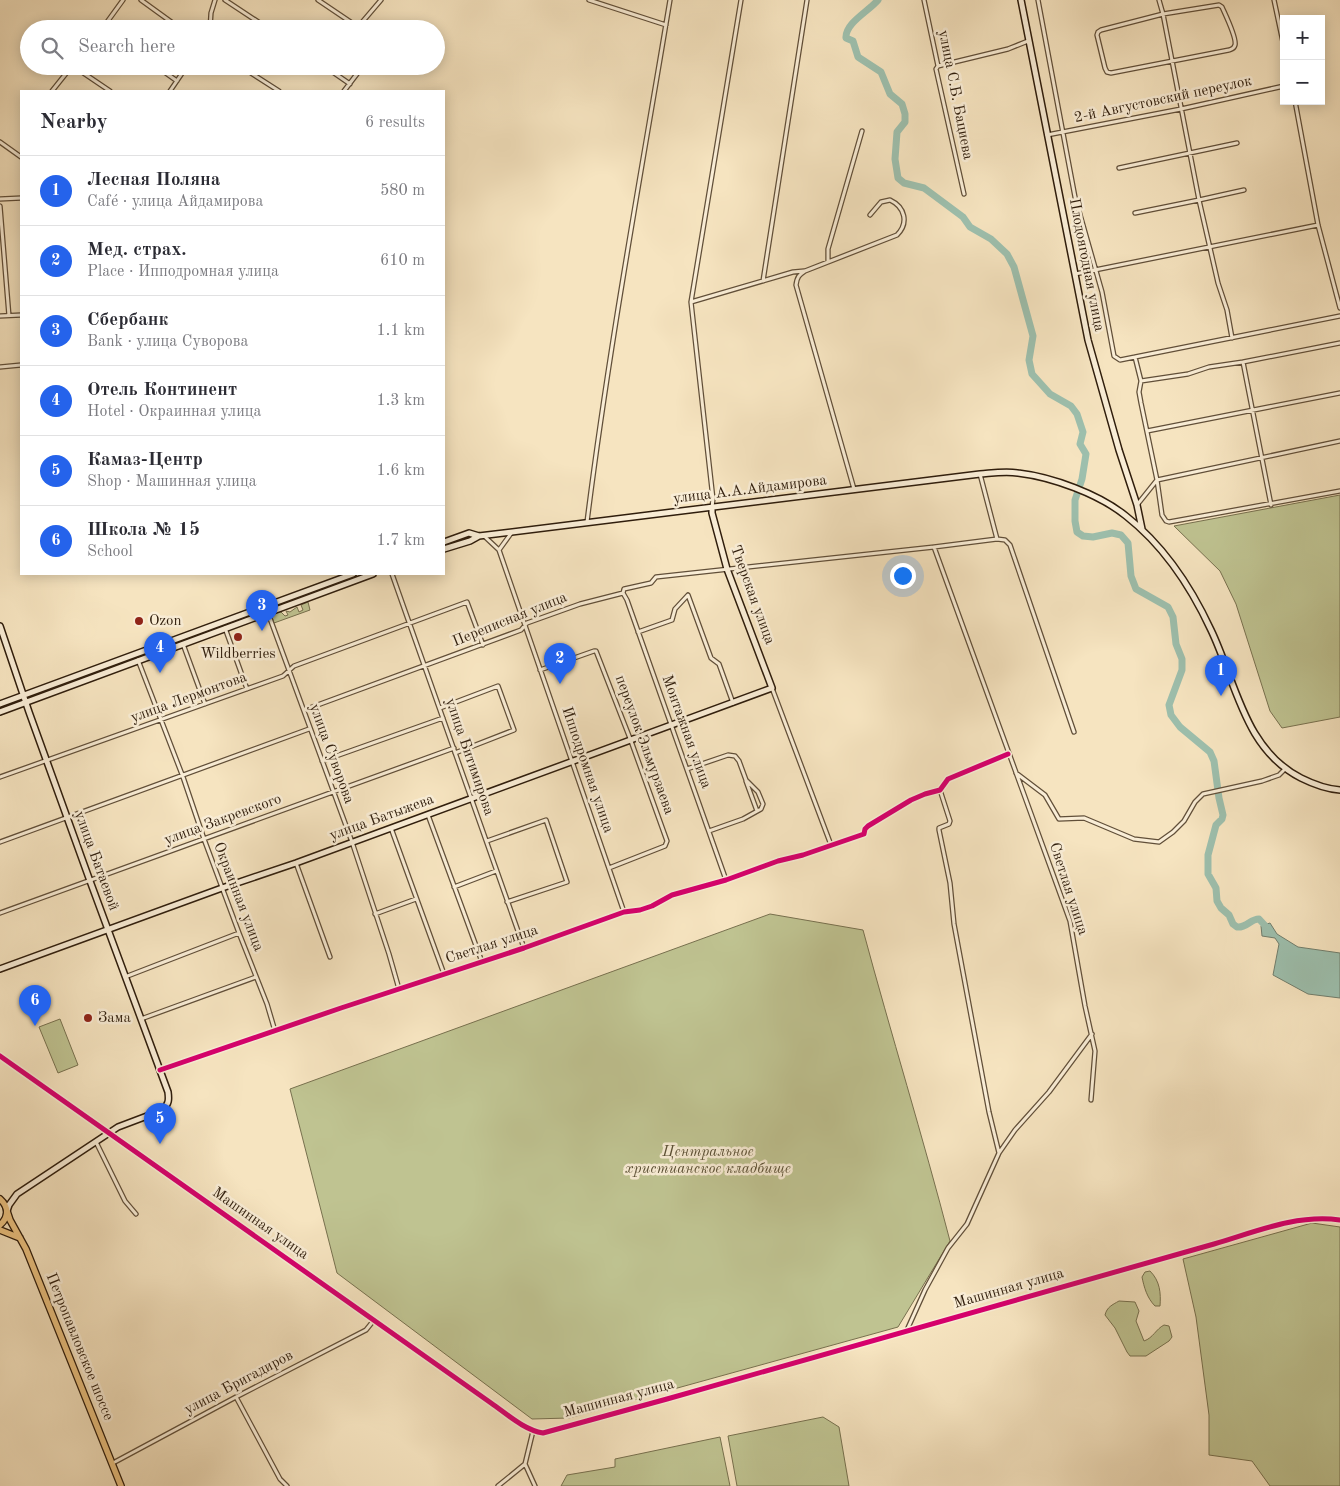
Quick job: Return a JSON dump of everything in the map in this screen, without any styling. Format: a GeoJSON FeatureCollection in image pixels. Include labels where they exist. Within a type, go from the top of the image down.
{"type":"FeatureCollection","features":[{"type":"Feature","properties":{"kind":"main road","name":"Плодоягодная улица"},"geometry":{"type":"LineString","coordinates":[[1021,0],[1088,340],[1119,450],[1137,505],[1142,530]]}},
{"type":"Feature","properties":{"kind":"main road","name":"улица А.А.Айдамирова"},"geometry":{"type":"LineString","coordinates":[[469,533],[480,535],[980,474],[1018,473],[1059,482],[1092,496],[1124,514],[1142,530],[1193,594],[1212,631],[1244,714],[1252,730],[1270,755],[1285,769],[1308,782],[1340,790]]}},
{"type":"Feature","properties":{"kind":"main road","name":"Тверская улица"},"geometry":{"type":"LineString","coordinates":[[712,508],[727,569],[772,688]]}},
{"type":"Feature","properties":{"kind":"main road"},"geometry":{"type":"LineString","coordinates":[[445,542],[469,533],[470,540]]}},
{"type":"Feature","properties":{"kind":"main road"},"geometry":{"type":"LineString","coordinates":[[445,549],[480,535]]}},
{"type":"Feature","properties":{"kind":"main road"},"geometry":{"type":"LineString","coordinates":[[0,704],[350,575]]}},
{"type":"Feature","properties":{"kind":"main road"},"geometry":{"type":"LineString","coordinates":[[0,712],[370,575]]}},
{"type":"Feature","properties":{"kind":"main road","name":"улица Батаевой"},"geometry":{"type":"LineString","coordinates":[[0,626],[23,696],[90,882],[168,1092],[168,1104],[164,1110],[118,1127],[109,1134]]}},
{"type":"Feature","properties":{"kind":"main road","name":"улица Батыжева"},"geometry":{"type":"LineString","coordinates":[[0,970],[772,688]]}},
{"type":"Feature","properties":{"kind":"main road"},"geometry":{"type":"LineString","coordinates":[[0,1225],[5,1221],[12,1199],[17,1194],[109,1134]]}},
{"type":"Feature","properties":{"kind":"main road"},"geometry":{"type":"LineString","coordinates":[[10,1196],[17,1194]]}},
{"type":"Feature","properties":{"kind":"main road","name":"Петропавловское шоссе"},"geometry":{"type":"LineString","coordinates":[[1,1198],[10,1220],[26,1249],[121,1486]]}},
{"type":"Feature","properties":{"kind":"main road"},"geometry":{"type":"LineString","coordinates":[[0,1230],[20,1238]]}},
{"type":"Feature","properties":{"kind":"street"},"geometry":{"type":"LineString","coordinates":[[109,20],[123,0]]}},
{"type":"Feature","properties":{"kind":"street"},"geometry":{"type":"LineString","coordinates":[[141,0],[169,20]]}},
{"type":"Feature","properties":{"kind":"street"},"geometry":{"type":"LineString","coordinates":[[211,20],[215,0]]}},
{"type":"Feature","properties":{"kind":"street"},"geometry":{"type":"LineString","coordinates":[[225,0],[255,20]]}},
{"type":"Feature","properties":{"kind":"street"},"geometry":{"type":"LineString","coordinates":[[318,0],[348,20]]}},
{"type":"Feature","properties":{"kind":"street"},"geometry":{"type":"LineString","coordinates":[[366,20],[381,0]]}},
{"type":"Feature","properties":{"kind":"street"},"geometry":{"type":"LineString","coordinates":[[589,0],[666,25]]}},
{"type":"Feature","properties":{"kind":"street"},"geometry":{"type":"LineString","coordinates":[[587,522],[595,456],[670,0]]}},
{"type":"Feature","properties":{"kind":"street","name":"Тверская улица"},"geometry":{"type":"LineString","coordinates":[[712,508],[712,489],[691,302],[742,0]]}},
{"type":"Feature","properties":{"kind":"street"},"geometry":{"type":"LineString","coordinates":[[763,281],[807,0]]}},
{"type":"Feature","properties":{"kind":"street","name":"улица С.Б. Бациева"},"geometry":{"type":"LineString","coordinates":[[924,0],[938,66],[936,69],[964,194]]}},
{"type":"Feature","properties":{"kind":"street"},"geometry":{"type":"LineString","coordinates":[[1038,0],[1076,197],[1096,270],[1114,356],[1120,360],[1340,316]]}},
{"type":"Feature","properties":{"kind":"street"},"geometry":{"type":"LineString","coordinates":[[1159,0],[1199,200],[1220,290],[1227,310],[1232,338]]}},
{"type":"Feature","properties":{"kind":"street"},"geometry":{"type":"LineString","coordinates":[[1274,0],[1280,28]]}},
{"type":"Feature","properties":{"kind":"street"},"geometry":{"type":"LineString","coordinates":[[1221,5],[1235,41],[1235,46],[1229,50],[1110,73],[1107,72],[1097,35],[1098,32],[1163,14],[1198,7],[1221,5]]}},
{"type":"Feature","properties":{"kind":"street"},"geometry":{"type":"LineString","coordinates":[[938,66],[1008,50],[1029,41]]}},
{"type":"Feature","properties":{"kind":"street"},"geometry":{"type":"LineString","coordinates":[[53,90],[65,75]]}},
{"type":"Feature","properties":{"kind":"street"},"geometry":{"type":"LineString","coordinates":[[86,75],[109,90]]}},
{"type":"Feature","properties":{"kind":"street"},"geometry":{"type":"LineString","coordinates":[[169,75],[177,81]]}},
{"type":"Feature","properties":{"kind":"street"},"geometry":{"type":"LineString","coordinates":[[171,90],[181,75]]}},
{"type":"Feature","properties":{"kind":"street"},"geometry":{"type":"LineString","coordinates":[[254,75],[277,90]]}},
{"type":"Feature","properties":{"kind":"street"},"geometry":{"type":"LineString","coordinates":[[337,75],[350,84]]}},
{"type":"Feature","properties":{"kind":"street"},"geometry":{"type":"LineString","coordinates":[[345,90],[356,75]]}},
{"type":"Feature","properties":{"kind":"street","name":"2-й Августовский переулок"},"geometry":{"type":"LineString","coordinates":[[1047,135],[1181,109],[1280,87]]}},
{"type":"Feature","properties":{"kind":"street"},"geometry":{"type":"LineString","coordinates":[[1296,105],[1318,225],[1340,308]]}},
{"type":"Feature","properties":{"kind":"street"},"geometry":{"type":"LineString","coordinates":[[828,262],[828,248],[862,131]]}},
{"type":"Feature","properties":{"kind":"street"},"geometry":{"type":"LineString","coordinates":[[0,142],[20,157]]}},
{"type":"Feature","properties":{"kind":"street"},"geometry":{"type":"LineString","coordinates":[[1119,168],[1237,143]]}},
{"type":"Feature","properties":{"kind":"street"},"geometry":{"type":"LineString","coordinates":[[1135,213],[1244,190]]}},
{"type":"Feature","properties":{"kind":"street"},"geometry":{"type":"LineString","coordinates":[[0,199],[20,198]]}},
{"type":"Feature","properties":{"kind":"street"},"geometry":{"type":"LineString","coordinates":[[691,302],[794,272],[805,271],[897,235],[904,228],[904,216],[898,205],[890,200],[881,202],[870,215]]}},
{"type":"Feature","properties":{"kind":"street"},"geometry":{"type":"LineString","coordinates":[[0,206],[9,316]]}},
{"type":"Feature","properties":{"kind":"street"},"geometry":{"type":"LineString","coordinates":[[1075,274],[1318,225]]}},
{"type":"Feature","properties":{"kind":"street"},"geometry":{"type":"LineString","coordinates":[[805,271],[796,280],[796,285],[854,490]]}},
{"type":"Feature","properties":{"kind":"street"},"geometry":{"type":"LineString","coordinates":[[0,316],[20,315]]}},
{"type":"Feature","properties":{"kind":"street"},"geometry":{"type":"LineString","coordinates":[[1141,381],[1188,374],[1208,366],[1243,362],[1340,343]]}},
{"type":"Feature","properties":{"kind":"street"},"geometry":{"type":"LineString","coordinates":[[1135,357],[1141,381],[1139,392],[1146,431],[1157,480],[1162,515],[1166,521],[1270,505],[1340,491]]}},
{"type":"Feature","properties":{"kind":"street"},"geometry":{"type":"LineString","coordinates":[[1243,362],[1270,505]]}},
{"type":"Feature","properties":{"kind":"street"},"geometry":{"type":"LineString","coordinates":[[0,367],[20,366]]}},
{"type":"Feature","properties":{"kind":"street"},"geometry":{"type":"LineString","coordinates":[[1146,431],[1340,393]]}},
{"type":"Feature","properties":{"kind":"street"},"geometry":{"type":"LineString","coordinates":[[1137,505],[1157,480],[1340,441]]}},
{"type":"Feature","properties":{"kind":"street"},"geometry":{"type":"LineString","coordinates":[[980,474],[997,539],[1005,540],[1010,545],[1074,732]]}},
{"type":"Feature","properties":{"kind":"street"},"geometry":{"type":"LineString","coordinates":[[480,535],[499,550],[514,531]]}},
{"type":"Feature","properties":{"kind":"street","name":"Переписная улица"},"geometry":{"type":"LineString","coordinates":[[304,710],[521,630],[527,623],[580,604],[623,593],[624,589],[651,583],[656,577],[997,539]]}},
{"type":"Feature","properties":{"kind":"street","name":"Светлая улица"},"geometry":{"type":"LineString","coordinates":[[934,547],[1070,921],[1085,1006],[1096,1051],[1091,1100]]}},
{"type":"Feature","properties":{"kind":"street","name":"Ипподромная улица"},"geometry":{"type":"LineString","coordinates":[[499,550],[624,912]]}},
{"type":"Feature","properties":{"kind":"street","name":"улица Битимирова"},"geometry":{"type":"LineString","coordinates":[[392,575],[524,948]]}},
{"type":"Feature","properties":{"kind":"street","name":"Монтажная улица"},"geometry":{"type":"LineString","coordinates":[[623,593],[726,880]]}},
{"type":"Feature","properties":{"kind":"street"},"geometry":{"type":"LineString","coordinates":[[638,632],[672,620],[675,610],[688,594],[711,658],[719,664],[733,703]]}},
{"type":"Feature","properties":{"kind":"street","name":"улица Лермонтова"},"geometry":{"type":"LineString","coordinates":[[0,777],[283,676],[294,666],[467,602],[483,644]]}},
{"type":"Feature","properties":{"kind":"street","name":"улица Суворова"},"geometry":{"type":"LineString","coordinates":[[268,612],[352,842],[399,990]]}},
{"type":"Feature","properties":{"kind":"street"},"geometry":{"type":"LineString","coordinates":[[225,628],[246,689]]}},
{"type":"Feature","properties":{"kind":"street"},"geometry":{"type":"LineString","coordinates":[[183,643],[205,704]]}},
{"type":"Feature","properties":{"kind":"street","name":"переулок Эльмурзаева"},"geometry":{"type":"LineString","coordinates":[[540,670],[596,651],[667,842],[665,846],[609,868]]}},
{"type":"Feature","properties":{"kind":"street","name":"Окраинная улица"},"geometry":{"type":"LineString","coordinates":[[138,660],[267,1004],[275,1031]]}},
{"type":"Feature","properties":{"kind":"street"},"geometry":{"type":"LineString","coordinates":[[440,708],[498,686],[514,730],[455,753]]}},
{"type":"Feature","properties":{"kind":"street","name":"Тверская улица"},"geometry":{"type":"LineString","coordinates":[[772,688],[831,845]]}},
{"type":"Feature","properties":{"kind":"street"},"geometry":{"type":"LineString","coordinates":[[322,760],[443,718]]}},
{"type":"Feature","properties":{"kind":"street"},"geometry":{"type":"LineString","coordinates":[[0,842],[310,729]]}},
{"type":"Feature","properties":{"kind":"street","name":"улица Закревского"},"geometry":{"type":"LineString","coordinates":[[0,913],[90,882],[454,748]]}},
{"type":"Feature","properties":{"kind":"street"},"geometry":{"type":"LineString","coordinates":[[999,1153],[989,1112],[954,924],[950,883],[939,828],[949,824],[950,821],[940,790],[948,779],[1008,754]]}},
{"type":"Feature","properties":{"kind":"street"},"geometry":{"type":"LineString","coordinates":[[687,769],[728,755],[735,756],[757,811]]}},
{"type":"Feature","properties":{"kind":"street"},"geometry":{"type":"LineString","coordinates":[[1016,773],[1045,795],[1059,819],[1084,818],[1134,839],[1159,842],[1184,821],[1198,798],[1209,792],[1262,781],[1279,775],[1285,769]]}},
{"type":"Feature","properties":{"kind":"street"},"geometry":{"type":"LineString","coordinates":[[709,831],[743,819],[763,806],[758,792],[746,780]]}},
{"type":"Feature","properties":{"kind":"street","name":"Светлая улица"},"geometry":{"type":"LineString","coordinates":[[160,1070],[524,948],[624,912],[640,910],[672,896],[864,834],[868,826],[911,800],[940,790]]}},
{"type":"Feature","properties":{"kind":"street"},"geometry":{"type":"LineString","coordinates":[[428,815],[482,962]]}},
{"type":"Feature","properties":{"kind":"street"},"geometry":{"type":"LineString","coordinates":[[487,841],[546,820],[567,882],[507,902]]}},
{"type":"Feature","properties":{"kind":"street"},"geometry":{"type":"LineString","coordinates":[[391,828],[444,974]]}},
{"type":"Feature","properties":{"kind":"street"},"geometry":{"type":"LineString","coordinates":[[296,863],[330,957]]}},
{"type":"Feature","properties":{"kind":"street"},"geometry":{"type":"LineString","coordinates":[[454,886],[496,871]]}},
{"type":"Feature","properties":{"kind":"street"},"geometry":{"type":"LineString","coordinates":[[375,914],[416,899]]}},
{"type":"Feature","properties":{"kind":"street"},"geometry":{"type":"LineString","coordinates":[[125,976],[239,933]]}},
{"type":"Feature","properties":{"kind":"street"},"geometry":{"type":"LineString","coordinates":[[141,1019],[256,977]]}},
{"type":"Feature","properties":{"kind":"street"},"geometry":{"type":"LineString","coordinates":[[906,1331],[925,1290],[948,1248],[967,1224],[999,1153],[1015,1130],[1049,1092],[1092,1034]]}},
{"type":"Feature","properties":{"kind":"street","name":"Машинная улица"},"geometry":{"type":"LineString","coordinates":[[0,1056],[498,1408],[533,1430],[546,1433],[1272,1226],[1308,1218],[1340,1220]]}},
{"type":"Feature","properties":{"kind":"street"},"geometry":{"type":"LineString","coordinates":[[96,1142],[125,1201],[136,1214]]}},
{"type":"Feature","properties":{"kind":"street","name":"улица Бригадиров"},"geometry":{"type":"LineString","coordinates":[[112,1464],[366,1330],[374,1320]]}},
{"type":"Feature","properties":{"kind":"street"},"geometry":{"type":"LineString","coordinates":[[236,1397],[280,1479],[287,1486]]}},
{"type":"Feature","properties":{"kind":"street"},"geometry":{"type":"LineString","coordinates":[[498,1486],[525,1464],[533,1430]]}},
{"type":"Feature","properties":{"kind":"street"},"geometry":{"type":"LineString","coordinates":[[525,1464],[535,1486]]}},
{"type":"Feature","properties":{"kind":"green space"},"geometry":{"type":"Polygon","coordinates":[[[1340,495],[1340,717],[1282,728],[1270,711],[1236,604],[1220,571],[1174,526],[1340,495]]]}},
{"type":"Feature","properties":{"kind":"green space"},"geometry":{"type":"Polygon","coordinates":[[[308,602],[310,610],[274,623],[272,617],[275,613],[281,612],[285,616],[288,615],[286,611],[290,612],[297,607],[299,612],[303,610],[301,605],[308,602]]]}},
{"type":"Feature","properties":{"kind":"green space","name":"Центральное христианское кладбище"},"geometry":{"type":"Polygon","coordinates":[[[770,914],[863,930],[950,1241],[898,1327],[569,1418],[532,1419],[337,1273],[290,1089],[770,914]]]}},
{"type":"Feature","properties":{"kind":"green space"},"geometry":{"type":"Polygon","coordinates":[[[60,1019],[78,1065],[58,1073],[39,1027],[60,1019]]]}},
{"type":"Feature","properties":{"kind":"green space"},"geometry":{"type":"Polygon","coordinates":[[[1312,1223],[1340,1227],[1340,1486],[1270,1486],[1252,1461],[1209,1455],[1209,1415],[1196,1317],[1183,1259],[1312,1223]]]}},
{"type":"Feature","properties":{"kind":"green space"},"geometry":{"type":"Polygon","coordinates":[[[1150,1271],[1159,1287],[1160,1306],[1155,1306],[1152,1303],[1144,1285],[1142,1277],[1145,1272],[1150,1271]]]}},
{"type":"Feature","properties":{"kind":"green space"},"geometry":{"type":"Polygon","coordinates":[[[1119,1301],[1135,1302],[1139,1311],[1136,1321],[1144,1341],[1164,1325],[1169,1326],[1172,1337],[1146,1356],[1130,1356],[1115,1328],[1105,1315],[1108,1308],[1119,1301]]]}},
{"type":"Feature","properties":{"kind":"green space"},"geometry":{"type":"Polygon","coordinates":[[[823,1417],[839,1427],[849,1486],[737,1486],[728,1436],[823,1417]]]}},
{"type":"Feature","properties":{"kind":"green space"},"geometry":{"type":"Polygon","coordinates":[[[720,1437],[730,1486],[561,1486],[567,1475],[615,1467],[615,1459],[720,1437]]]}},
{"type":"Feature","properties":{"kind":"shaded area"},"geometry":{"type":"Polygon","coordinates":[[[1270,923],[1277,934],[1298,947],[1340,953],[1340,998],[1308,994],[1273,975],[1279,944],[1275,938],[1262,936],[1261,926],[1270,923]]]}},
{"type":"Feature","properties":{"kind":"waterway"},"geometry":{"type":"LineString","coordinates":[[878,0],[853,22],[849,27],[846,38],[853,41],[858,57],[881,72],[890,94],[902,104],[905,122],[897,132],[895,159],[898,178],[904,183],[924,188],[963,217],[970,227],[991,239],[1007,254],[1014,267],[1033,336],[1029,360],[1032,374],[1050,394],[1071,406],[1077,414],[1083,432],[1080,444],[1086,454],[1082,479],[1075,500],[1077,532],[1083,536],[1093,537],[1112,533],[1121,535],[1128,543],[1131,576],[1136,589],[1168,607],[1173,617],[1176,644],[1182,659],[1182,670],[1169,705],[1171,715],[1180,727],[1210,752],[1214,761],[1223,815],[1216,825],[1208,855],[1208,874],[1216,888],[1217,901],[1237,927],[1259,919],[1270,931]]}},
{"type":"Feature","properties":{"kind":"cycle path"},"geometry":{"type":"LineString","coordinates":[[160,1070],[524,948],[624,912],[652,906],[672,895],[726,880],[778,861],[803,855],[864,834],[868,826],[911,800],[940,790],[948,779],[1008,754]]}},
{"type":"Feature","properties":{"kind":"cycle path"},"geometry":{"type":"LineString","coordinates":[[0,1056],[516,1421],[529,1429],[543,1433],[1276,1225],[1308,1220],[1340,1220]]}},
{"type":"Feature","properties":{"kind":"place","name":"Ozon"},"geometry":{"type":"Point","coordinates":[139,621]}},
{"type":"Feature","properties":{"kind":"place","name":"Сбербанк"},"geometry":{"type":"Point","coordinates":[262,631]}},
{"type":"Feature","properties":{"kind":"place","name":"Wildberries"},"geometry":{"type":"Point","coordinates":[238,637]}},
{"type":"Feature","properties":{"kind":"place","name":"Отель Континент"},"geometry":{"type":"Point","coordinates":[160,673]}},
{"type":"Feature","properties":{"kind":"place","name":"Мед. страх."},"geometry":{"type":"Point","coordinates":[560,684]}},
{"type":"Feature","properties":{"kind":"place","name":"Лесная Поляна"},"geometry":{"type":"Point","coordinates":[1221,696]}},
{"type":"Feature","properties":{"kind":"place","name":"Зама"},"geometry":{"type":"Point","coordinates":[88,1018]}},
{"type":"Feature","properties":{"kind":"place","name":"Школа № 15"},"geometry":{"type":"Point","coordinates":[35,1026]}},
{"type":"Feature","properties":{"kind":"place","name":"Камаз-Центр"},"geometry":{"type":"Point","coordinates":[160,1144]}}]}
